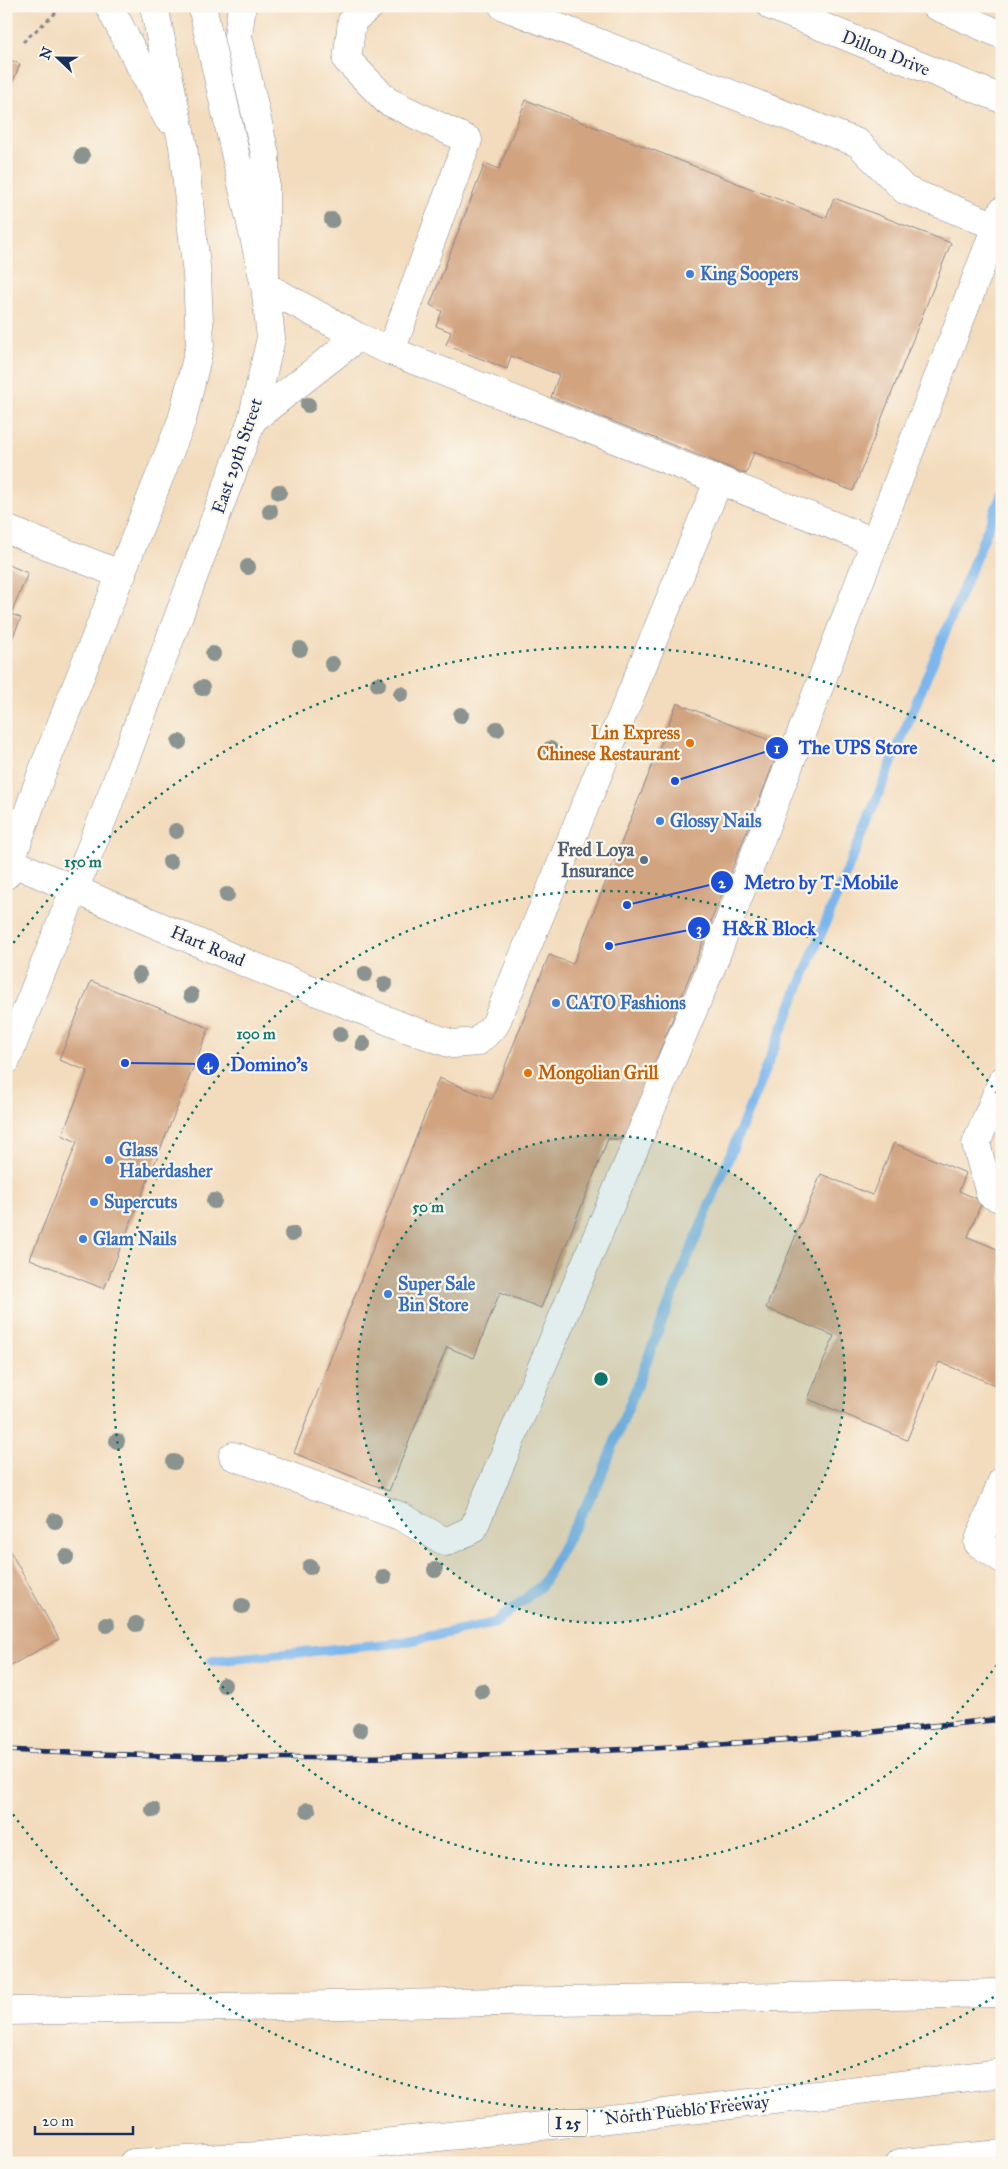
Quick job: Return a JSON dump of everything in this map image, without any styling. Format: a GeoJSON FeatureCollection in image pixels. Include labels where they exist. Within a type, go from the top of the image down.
{"type":"FeatureCollection","features":[{"type":"Feature","properties":{"kind":"main road"},"geometry":{"type":"LineString","coordinates":[[109,6],[183,146]]}},
{"type":"Feature","properties":{"kind":"main road"},"geometry":{"type":"LineString","coordinates":[[8,864],[41,775],[182,420],[200,345],[197,276],[183,146],[154,6]]}},
{"type":"Feature","properties":{"kind":"main road","name":"East 29th Street"},"geometry":{"type":"LineString","coordinates":[[6,1061],[106,810],[252,420],[271,338],[265,286],[202,6]]}},
{"type":"Feature","properties":{"kind":"main road"},"geometry":{"type":"LineString","coordinates":[[242,6],[238,36],[265,154],[265,286],[358,338],[718,482],[874,542]]}},
{"type":"Feature","properties":{"kind":"main road"},"geometry":{"type":"LineString","coordinates":[[370,6],[352,21],[348,60],[387,101],[468,140],[391,351]]}},
{"type":"Feature","properties":{"kind":"main road"},"geometry":{"type":"LineString","coordinates":[[233,1456],[400,1516],[446,1542],[473,1529],[713,963],[999,219],[905,190],[858,143],[503,6]]}},
{"type":"Feature","properties":{"kind":"main road","name":"Dillon Drive"},"geometry":{"type":"LineString","coordinates":[[771,6],[1002,99]]}},
{"type":"Feature","properties":{"kind":"main road"},"geometry":{"type":"LineString","coordinates":[[936,6],[1002,35]]}},
{"type":"Feature","properties":{"kind":"main road"},"geometry":{"type":"LineString","coordinates":[[252,420],[358,338]]}},
{"type":"Feature","properties":{"kind":"main road","name":"Hart Road"},"geometry":{"type":"LineString","coordinates":[[8,864],[74,889],[236,959],[406,1028],[452,1044],[477,1042],[495,1025],[718,482]]}},
{"type":"Feature","properties":{"kind":"main road"},"geometry":{"type":"LineString","coordinates":[[6,529],[122,575]]}},
{"type":"Feature","properties":{"kind":"main road"},"geometry":{"type":"LineString","coordinates":[[1002,1081],[976,1144],[990,1194],[1002,1199]]}},
{"type":"Feature","properties":{"kind":"main road"},"geometry":{"type":"LineString","coordinates":[[1002,1481],[978,1543],[1002,1559]]}},
{"type":"Feature","properties":{"kind":"main road"},"geometry":{"type":"LineString","coordinates":[[6,2011],[1002,1994]]}},
{"type":"Feature","properties":{"kind":"main road"},"geometry":{"type":"LineString","coordinates":[[6,2006],[38,2011]]}},
{"type":"Feature","properties":{"kind":"main road","name":"North Pueblo Freeway"},"geometry":{"type":"LineString","coordinates":[[133,2163],[259,2156],[656,2114],[1002,2073]]}},
{"type":"Feature","properties":{"kind":"main road"},"geometry":{"type":"LineString","coordinates":[[900,2163],[1002,2154]]}},
{"type":"Feature","properties":{"kind":"path"},"geometry":{"type":"LineString","coordinates":[[24,42],[61,8],[59,6]]}},
{"type":"Feature","properties":{"kind":"building"},"geometry":{"type":"Polygon","coordinates":[[[6,58],[20,64],[6,99],[6,58]]]}},
{"type":"Feature","properties":{"kind":"building","name":"King Soopers"},"geometry":{"type":"Polygon","coordinates":[[[526,100],[826,218],[834,198],[951,243],[853,491],[754,452],[746,474],[551,397],[559,375],[511,356],[507,369],[446,345],[451,332],[436,326],[442,311],[430,305],[485,163],[499,169],[526,100]]]}},
{"type":"Feature","properties":{"kind":"building"},"geometry":{"type":"Polygon","coordinates":[[[6,564],[28,573],[11,614],[21,618],[6,653],[6,564]]]}},
{"type":"Feature","properties":{"kind":"building"},"geometry":{"type":"Polygon","coordinates":[[[677,703],[781,745],[625,1139],[608,1139],[541,1308],[500,1292],[474,1358],[447,1347],[389,1491],[294,1453],[439,1078],[492,1099],[549,955],[573,964],[677,703]]]}},
{"type":"Feature","properties":{"kind":"building"},"geometry":{"type":"Polygon","coordinates":[[[91,981],[209,1028],[104,1289],[30,1259],[77,1142],[62,1135],[88,1071],[59,1060],[91,981]]]}},
{"type":"Feature","properties":{"kind":"building"},"geometry":{"type":"Polygon","coordinates":[[[894,1143],[966,1173],[959,1191],[982,1201],[968,1237],[1002,1251],[1002,1388],[939,1362],[907,1440],[808,1399],[834,1336],[766,1308],[821,1174],[872,1195],[894,1143]]]}},
{"type":"Feature","properties":{"kind":"building"},"geometry":{"type":"Polygon","coordinates":[[[6,1544],[59,1639],[6,1668],[6,1544]]]}},
{"type":"Feature","properties":{"kind":"waterway"},"geometry":{"type":"LineString","coordinates":[[212,1661],[398,1643],[495,1623],[542,1585],[598,1484],[679,1279],[1002,494]]}},
{"type":"Feature","properties":{"kind":"railway"},"geometry":{"type":"LineString","coordinates":[[6,1750],[206,1757],[307,1758],[507,1754],[707,1745],[807,1738],[1002,1719]]}},
{"type":"Feature","properties":{"kind":"place","name":"King Soopers"},"geometry":{"type":"Point","coordinates":[690,274]}},
{"type":"Feature","properties":{"kind":"place","name":"Lin Express Chinese Restaurant"},"geometry":{"type":"Point","coordinates":[690,743]}},
{"type":"Feature","properties":{"kind":"place","name":"The UPS Store"},"geometry":{"type":"Point","coordinates":[675,781]}},
{"type":"Feature","properties":{"kind":"place","name":"Glossy Nails"},"geometry":{"type":"Point","coordinates":[660,821]}},
{"type":"Feature","properties":{"kind":"place","name":"Fred Loya Insurance"},"geometry":{"type":"Point","coordinates":[644,860]}},
{"type":"Feature","properties":{"kind":"place","name":"Metro by T-Mobile"},"geometry":{"type":"Point","coordinates":[627,905]}},
{"type":"Feature","properties":{"kind":"place","name":"H&R Block"},"geometry":{"type":"Point","coordinates":[609,946]}},
{"type":"Feature","properties":{"kind":"place","name":"CATO Fashions"},"geometry":{"type":"Point","coordinates":[556,1003]}},
{"type":"Feature","properties":{"kind":"place","name":"Domino's"},"geometry":{"type":"Point","coordinates":[125,1063]}},
{"type":"Feature","properties":{"kind":"place","name":"Mongolian Grill"},"geometry":{"type":"Point","coordinates":[528,1073]}},
{"type":"Feature","properties":{"kind":"place","name":"Glass Haberdasher"},"geometry":{"type":"Point","coordinates":[109,1160]}},
{"type":"Feature","properties":{"kind":"place","name":"Supercuts"},"geometry":{"type":"Point","coordinates":[94,1202]}},
{"type":"Feature","properties":{"kind":"place","name":"Glam Nails"},"geometry":{"type":"Point","coordinates":[83,1239]}},
{"type":"Feature","properties":{"kind":"place","name":"Super Sale Bin Store"},"geometry":{"type":"Point","coordinates":[388,1294]}}]}
